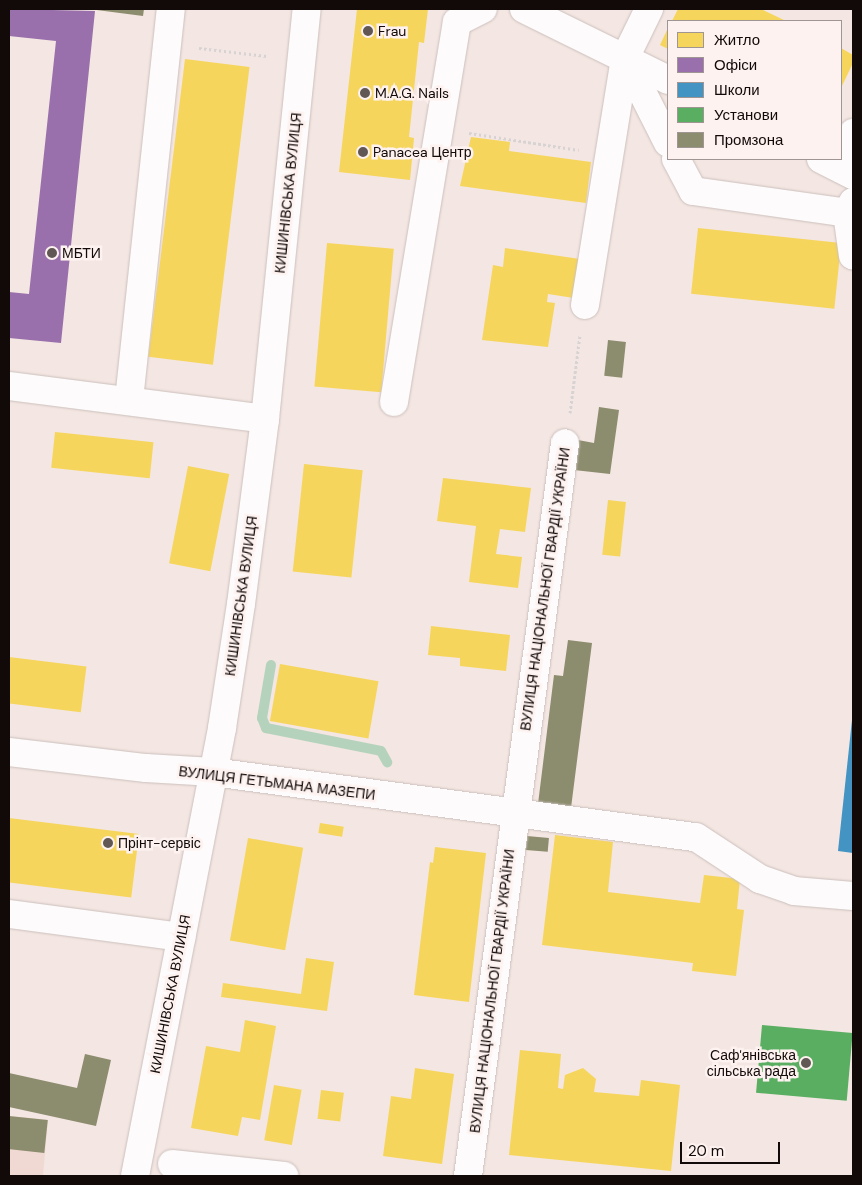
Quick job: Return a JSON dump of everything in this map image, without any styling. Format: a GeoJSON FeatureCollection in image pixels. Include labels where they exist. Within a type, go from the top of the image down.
{"type":"FeatureCollection","features":[{"type":"Feature","properties":{"kind":"street"},"geometry":{"type":"LineString","coordinates":[[129,400],[171,9]]}},
{"type":"Feature","properties":{"kind":"street","name":"КИШИНІВСЬКА ВУЛИЦЯ"},"geometry":{"type":"LineString","coordinates":[[135,1176],[213,772],[241,604],[265,419],[307,9]]}},
{"type":"Feature","properties":{"kind":"street"},"geometry":{"type":"LineString","coordinates":[[394,402],[457,22],[483,9]]}},
{"type":"Feature","properties":{"kind":"street"},"geometry":{"type":"LineString","coordinates":[[524,9],[667,79]]}},
{"type":"Feature","properties":{"kind":"street"},"geometry":{"type":"LineString","coordinates":[[584,305],[625,58],[649,9]]}},
{"type":"Feature","properties":{"kind":"street"},"geometry":{"type":"LineString","coordinates":[[625,58],[667,141]]}},
{"type":"Feature","properties":{"kind":"street"},"geometry":{"type":"LineString","coordinates":[[842,155],[853,133]]}},
{"type":"Feature","properties":{"kind":"street"},"geometry":{"type":"LineString","coordinates":[[677,160],[693,191],[850,207],[853,256]]}},
{"type":"Feature","properties":{"kind":"street"},"geometry":{"type":"LineString","coordinates":[[9,386],[265,419]]}},
{"type":"Feature","properties":{"kind":"street","name":"ВУЛИЦЯ НАЦІОНАЛЬНОЇ ГВАРДІЇ УКРАЇНИ"},"geometry":{"type":"LineString","coordinates":[[468,1176],[514,815],[565,443]]}},
{"type":"Feature","properties":{"kind":"street","name":"ВУЛИЦЯ ГЕТЬМАНА МАЗЕПИ"},"geometry":{"type":"LineString","coordinates":[[9,752],[146,768],[213,772],[514,815],[696,837],[760,879],[794,890],[853,896]]}},
{"type":"Feature","properties":{"kind":"street"},"geometry":{"type":"LineString","coordinates":[[9,914],[181,937]]}},
{"type":"Feature","properties":{"kind":"street"},"geometry":{"type":"LineString","coordinates":[[179,1165],[284,1176]]}},
{"type":"Feature","properties":{"kind":"path"},"geometry":{"type":"LineString","coordinates":[[167,44],[268,56]]}},
{"type":"Feature","properties":{"kind":"path"},"geometry":{"type":"LineString","coordinates":[[440,128],[609,154]]}},
{"type":"Feature","properties":{"kind":"path","name":"ВУЛИЦЯ НАЦІОНАЛЬНОЇ ГВАРДІЇ УКРАЇНИ"},"geometry":{"type":"LineString","coordinates":[[565,443],[584,305]]}},
{"type":"Feature","properties":{"kind":"shaded area"},"geometry":{"type":"Polygon","coordinates":[[[9,1116],[48,1120],[43,1176],[9,1176],[9,1116]]]}},
{"type":"Feature","properties":{"kind":"building: Житло"},"geometry":{"type":"Polygon","coordinates":[[[357,9],[428,9],[424,43],[419,42],[409,137],[414,138],[410,180],[339,172],[357,9]]]}},
{"type":"Feature","properties":{"kind":"building: Житло"},"geometry":{"type":"Polygon","coordinates":[[[678,9],[761,9],[784,20],[672,20],[678,9]]]}},
{"type":"Feature","properties":{"kind":"building: Житло"},"geometry":{"type":"Polygon","coordinates":[[[667,30],[667,48],[660,45],[667,30]]]}},
{"type":"Feature","properties":{"kind":"building: Житло"},"geometry":{"type":"Polygon","coordinates":[[[842,49],[853,55],[853,63],[842,86],[842,49]]]}},
{"type":"Feature","properties":{"kind":"building: Житло"},"geometry":{"type":"Polygon","coordinates":[[[185,59],[250,67],[213,365],[148,357],[185,59]]]}},
{"type":"Feature","properties":{"kind":"building: Житло"},"geometry":{"type":"Polygon","coordinates":[[[471,137],[510,142],[509,151],[591,162],[586,203],[460,186],[471,137]]]}},
{"type":"Feature","properties":{"kind":"building: Житло"},"geometry":{"type":"Polygon","coordinates":[[[698,228],[841,243],[834,309],[691,294],[698,228]]]}},
{"type":"Feature","properties":{"kind":"building: Житло"},"geometry":{"type":"Polygon","coordinates":[[[327,243],[394,249],[381,392],[314,386],[327,243]]]}},
{"type":"Feature","properties":{"kind":"building: Житло"},"geometry":{"type":"Polygon","coordinates":[[[505,248],[580,259],[574,298],[548,294],[547,302],[555,303],[548,347],[482,340],[493,265],[503,267],[505,248]]]}},
{"type":"Feature","properties":{"kind":"building: Житло"},"geometry":{"type":"Polygon","coordinates":[[[55,432],[153,442],[150,478],[51,468],[55,432]]]}},
{"type":"Feature","properties":{"kind":"building: Житло"},"geometry":{"type":"Polygon","coordinates":[[[304,464],[363,470],[351,578],[293,571],[304,464]]]}},
{"type":"Feature","properties":{"kind":"building: Житло"},"geometry":{"type":"Polygon","coordinates":[[[188,466],[229,474],[210,571],[169,563],[188,466]]]}},
{"type":"Feature","properties":{"kind":"building: Житло"},"geometry":{"type":"Polygon","coordinates":[[[443,478],[531,488],[525,532],[500,529],[496,554],[522,557],[518,588],[469,582],[476,526],[437,521],[443,478]]]}},
{"type":"Feature","properties":{"kind":"building: Житло"},"geometry":{"type":"Polygon","coordinates":[[[608,500],[626,502],[620,557],[602,555],[608,500]]]}},
{"type":"Feature","properties":{"kind":"building: Житло"},"geometry":{"type":"Polygon","coordinates":[[[431,626],[510,635],[506,671],[460,666],[460,658],[428,655],[431,626]]]}},
{"type":"Feature","properties":{"kind":"building: Житло"},"geometry":{"type":"Polygon","coordinates":[[[9,657],[86,667],[81,712],[9,703],[9,657]]]}},
{"type":"Feature","properties":{"kind":"building: Житло"},"geometry":{"type":"Polygon","coordinates":[[[280,664],[378,681],[368,738],[270,721],[280,664]]]}},
{"type":"Feature","properties":{"kind":"building: Житло"},"geometry":{"type":"Polygon","coordinates":[[[9,818],[139,834],[131,897],[9,882],[9,818]]]}},
{"type":"Feature","properties":{"kind":"building: Житло"},"geometry":{"type":"Polygon","coordinates":[[[320,823],[344,827],[342,837],[318,833],[320,823]]]}},
{"type":"Feature","properties":{"kind":"building: Житло"},"geometry":{"type":"Polygon","coordinates":[[[555,835],[613,842],[608,892],[700,903],[704,875],[740,879],[737,909],[744,910],[736,976],[692,971],[693,963],[542,945],[555,835]]]}},
{"type":"Feature","properties":{"kind":"building: Житло"},"geometry":{"type":"Polygon","coordinates":[[[248,838],[303,848],[285,950],[230,940],[248,838]]]}},
{"type":"Feature","properties":{"kind":"building: Житло"},"geometry":{"type":"Polygon","coordinates":[[[435,847],[486,853],[469,1002],[414,995],[430,862],[433,863],[435,847]]]}},
{"type":"Feature","properties":{"kind":"building: Житло"},"geometry":{"type":"Polygon","coordinates":[[[306,958],[334,962],[327,1011],[221,997],[223,983],[301,994],[306,958]]]}},
{"type":"Feature","properties":{"kind":"building: Житло"},"geometry":{"type":"Polygon","coordinates":[[[245,1020],[276,1026],[260,1120],[242,1117],[238,1136],[191,1128],[206,1046],[240,1052],[245,1020]]]}},
{"type":"Feature","properties":{"kind":"building: Житло"},"geometry":{"type":"Polygon","coordinates":[[[520,1050],[561,1054],[558,1088],[563,1089],[565,1075],[583,1068],[596,1079],[594,1092],[639,1096],[641,1080],[680,1085],[671,1171],[509,1155],[520,1050]]]}},
{"type":"Feature","properties":{"kind":"building: Житло"},"geometry":{"type":"Polygon","coordinates":[[[415,1068],[454,1074],[442,1164],[383,1156],[391,1096],[411,1099],[415,1068]]]}},
{"type":"Feature","properties":{"kind":"building: Житло"},"geometry":{"type":"Polygon","coordinates":[[[274,1085],[302,1090],[292,1145],[264,1140],[274,1085]]]}},
{"type":"Feature","properties":{"kind":"building: Житло"},"geometry":{"type":"Polygon","coordinates":[[[321,1090],[344,1093],[340,1122],[317,1119],[321,1090]]]}},
{"type":"Feature","properties":{"kind":"building: Офіси"},"geometry":{"type":"Polygon","coordinates":[[[9,9],[95,11],[61,343],[9,338],[9,292],[29,294],[56,41],[9,36],[9,9]]]}},
{"type":"Feature","properties":{"kind":"building: Школи"},"geometry":{"type":"Polygon","coordinates":[[[853,720],[853,853],[838,851],[853,720]]]}},
{"type":"Feature","properties":{"kind":"building: Установи","name":"Саф'янівська сільська рада"},"geometry":{"type":"Polygon","coordinates":[[[762,1025],[853,1033],[847,1101],[756,1093],[762,1025]]]}},
{"type":"Feature","properties":{"kind":"building: Промзона"},"geometry":{"type":"Polygon","coordinates":[[[89,9],[144,9],[143,16],[89,9]]]}},
{"type":"Feature","properties":{"kind":"building: Промзона"},"geometry":{"type":"Polygon","coordinates":[[[608,340],[626,342],[622,378],[604,376],[608,340]]]}},
{"type":"Feature","properties":{"kind":"building: Промзона"},"geometry":{"type":"Polygon","coordinates":[[[599,407],[619,410],[610,474],[574,470],[578,440],[594,443],[599,407]]]}},
{"type":"Feature","properties":{"kind":"building: Промзона"},"geometry":{"type":"Polygon","coordinates":[[[568,640],[592,643],[571,808],[538,804],[554,675],[563,676],[568,640]]]}},
{"type":"Feature","properties":{"kind":"building: Промзона"},"geometry":{"type":"Polygon","coordinates":[[[527,836],[549,838],[548,852],[526,850],[527,836]]]}},
{"type":"Feature","properties":{"kind":"building: Промзона"},"geometry":{"type":"Polygon","coordinates":[[[85,1054],[111,1060],[96,1126],[9,1107],[9,1073],[77,1088],[85,1054]]]}},
{"type":"Feature","properties":{"kind":"building: Промзона"},"geometry":{"type":"Polygon","coordinates":[[[9,1116],[48,1120],[44,1153],[9,1149],[9,1116]]]}},
{"type":"Feature","properties":{"kind":"waterway"},"geometry":{"type":"LineString","coordinates":[[271,665],[262,718],[266,728],[381,751],[387,762]]}},
{"type":"Feature","properties":{"kind":"place","name":"Frau"},"geometry":{"type":"Point","coordinates":[368,31]}},
{"type":"Feature","properties":{"kind":"place","name":"M.A.G. Nails"},"geometry":{"type":"Point","coordinates":[365,93]}},
{"type":"Feature","properties":{"kind":"place","name":"Panacea Центр"},"geometry":{"type":"Point","coordinates":[363,152]}},
{"type":"Feature","properties":{"kind":"place","name":"МБТИ"},"geometry":{"type":"Point","coordinates":[52,253]}},
{"type":"Feature","properties":{"kind":"place","name":"Прінт-сервіс"},"geometry":{"type":"Point","coordinates":[108,843]}},
{"type":"Feature","properties":{"kind":"place","name":"Саф'янівська сільська рада"},"geometry":{"type":"Point","coordinates":[806,1063]}}]}
